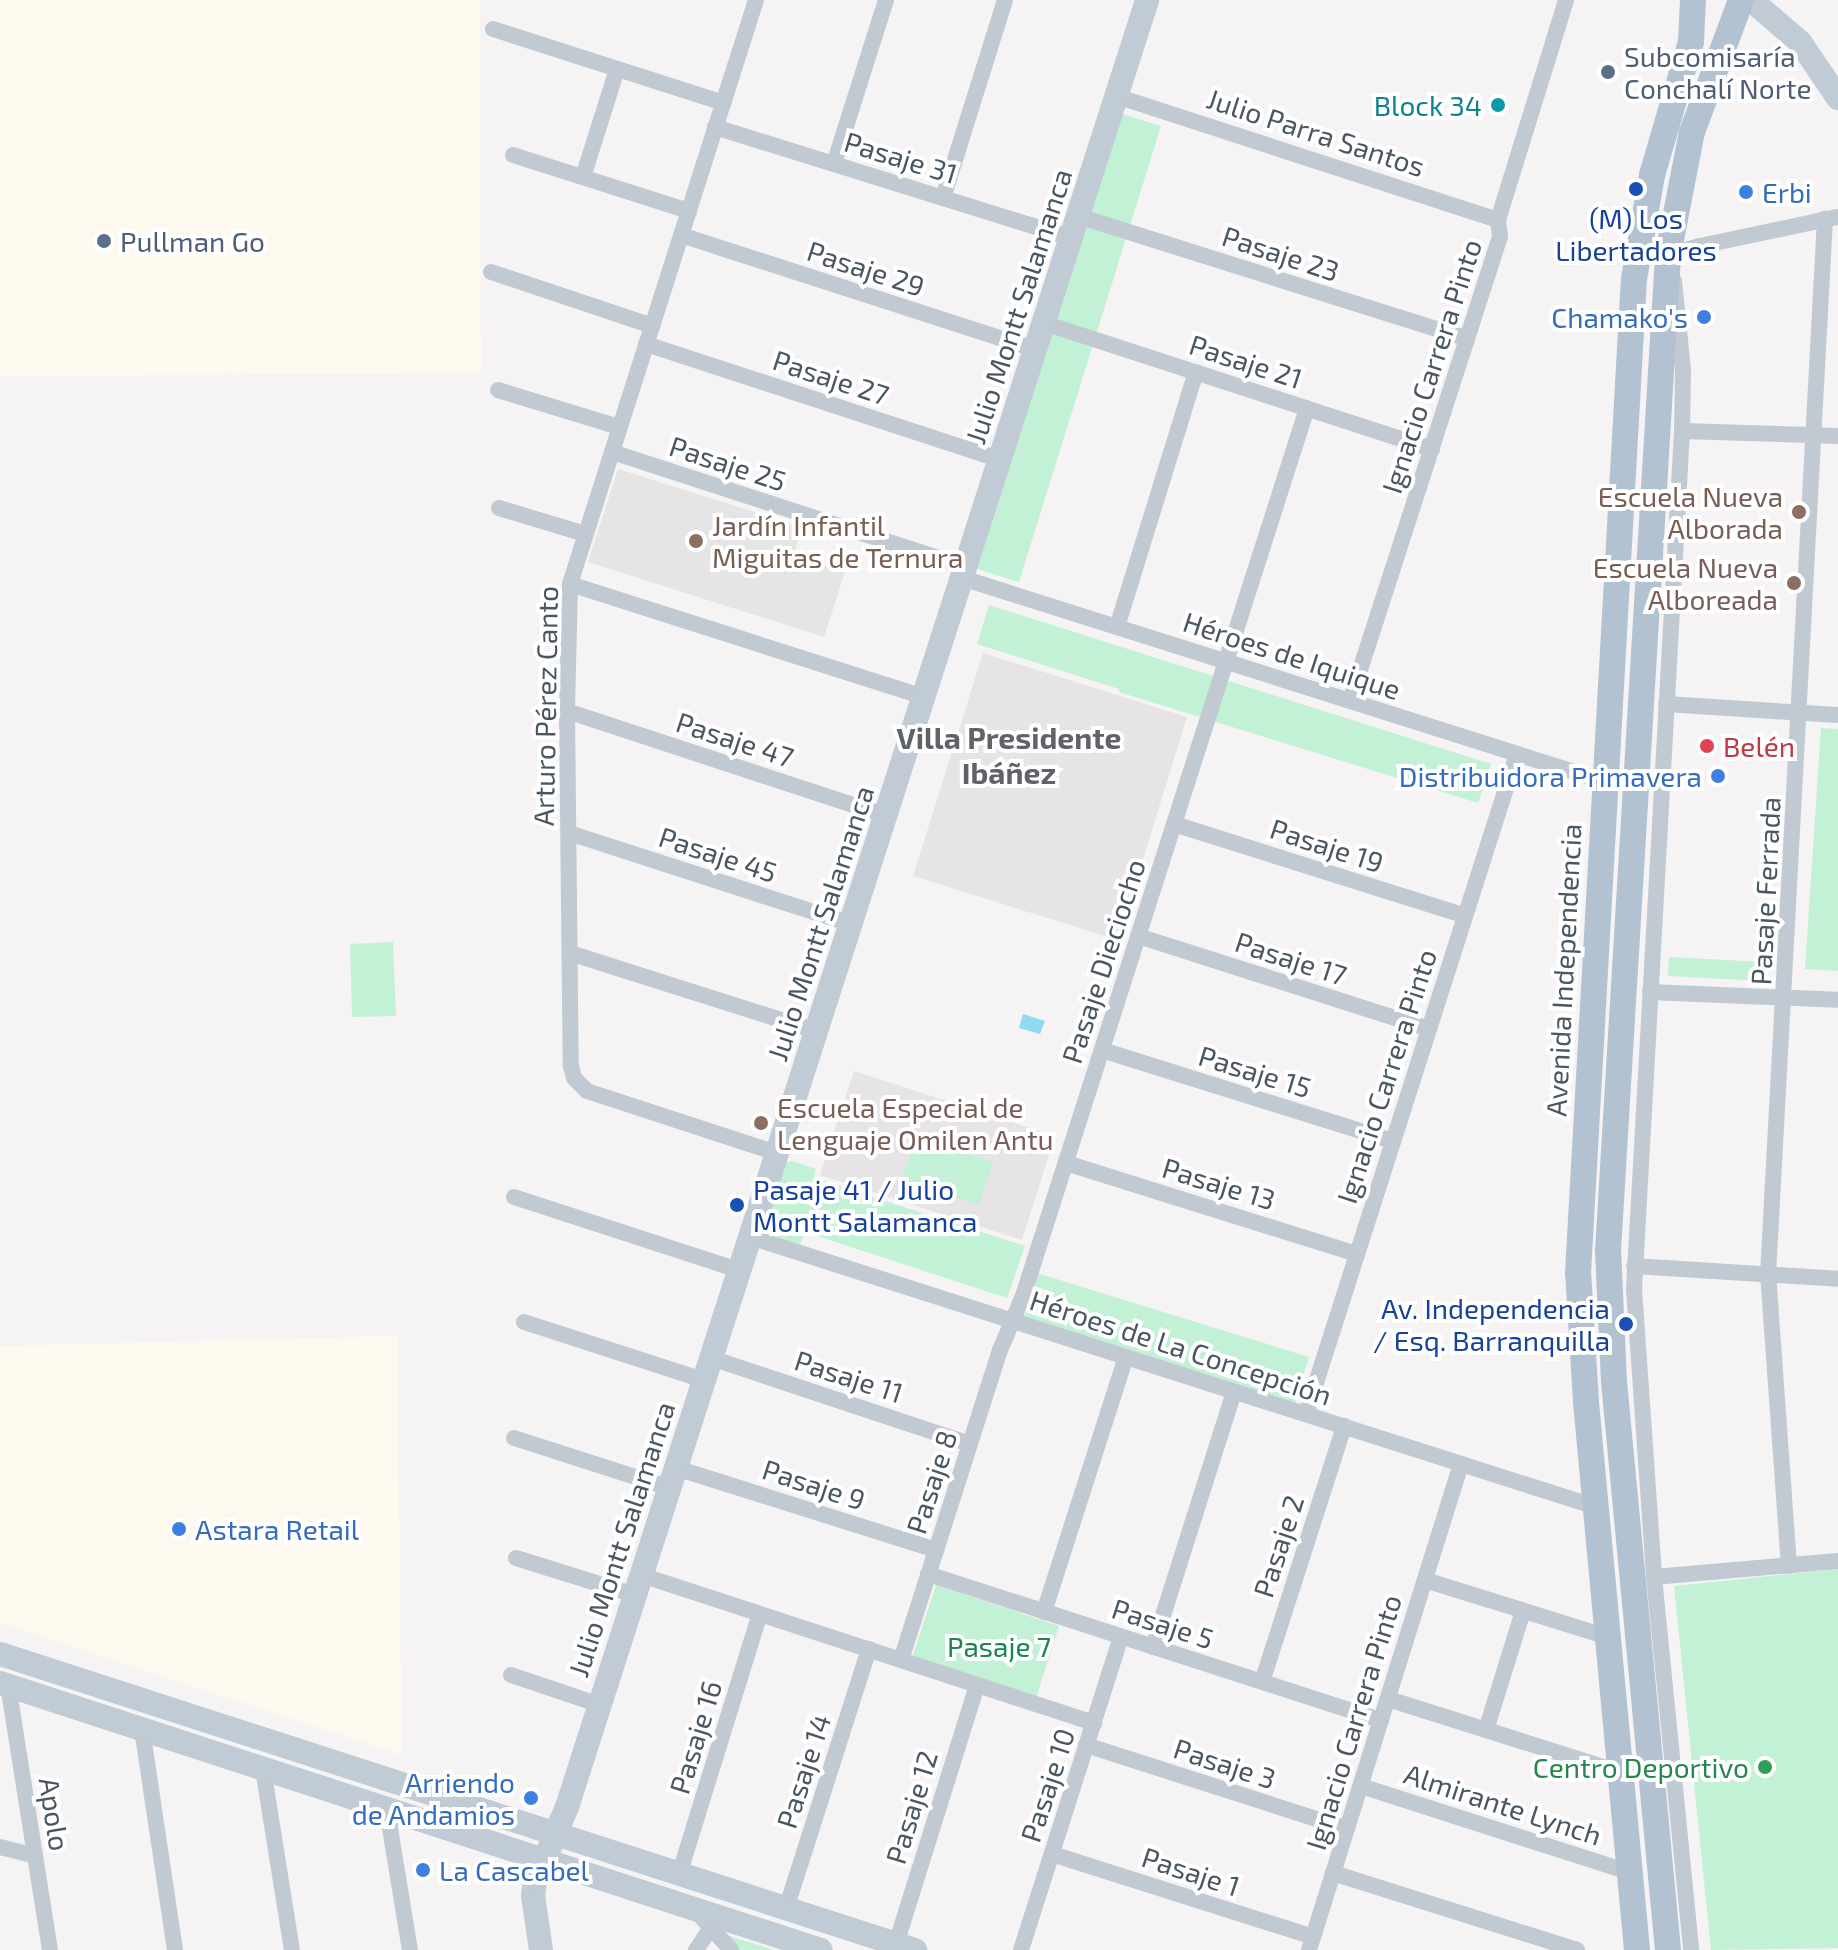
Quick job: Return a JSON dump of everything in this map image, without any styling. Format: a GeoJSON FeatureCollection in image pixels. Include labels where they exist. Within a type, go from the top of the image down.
{"type":"FeatureCollection","features":[{"type":"Feature","properties":{"kind":"main road","name":"Avenida Independencia"},"geometry":{"type":"LineString","coordinates":[[1637,1950],[1619,1772],[1578,1273],[1634,279],[1649,186],[1691,42],[1693,0]]}},
{"type":"Feature","properties":{"kind":"main road"},"geometry":{"type":"LineString","coordinates":[[1668,1950],[1614,1382],[1608,1262],[1668,255],[1692,132],[1741,0]]}},
{"type":"Feature","properties":{"kind":"street","name":"Arturo Pérez Canto"},"geometry":{"type":"LineString","coordinates":[[756,0],[570,584],[567,711],[571,1066],[582,1088],[777,1153]]}},
{"type":"Feature","properties":{"kind":"street"},"geometry":{"type":"LineString","coordinates":[[834,164],[886,0]]}},
{"type":"Feature","properties":{"kind":"street"},"geometry":{"type":"LineString","coordinates":[[943,198],[1005,0]]}},
{"type":"Feature","properties":{"kind":"street","name":"Julio Montt Salamanca"},"geometry":{"type":"LineString","coordinates":[[541,1950],[533,1890],[557,1835],[591,1702],[638,1585],[673,1478],[1147,0]]}},
{"type":"Feature","properties":{"kind":"street","name":"Ignacio Carrera Pinto"},"geometry":{"type":"LineString","coordinates":[[1350,701],[1502,232],[1498,220],[1566,0]]}},
{"type":"Feature","properties":{"kind":"street"},"geometry":{"type":"LineString","coordinates":[[1751,0],[1800,42],[1838,98]]}},
{"type":"Feature","properties":{"kind":"street"},"geometry":{"type":"LineString","coordinates":[[493,29],[723,103]]}},
{"type":"Feature","properties":{"kind":"street"},"geometry":{"type":"LineString","coordinates":[[583,177],[617,69]]}},
{"type":"Feature","properties":{"kind":"street","name":"Julio Parra Santos"},"geometry":{"type":"LineString","coordinates":[[1116,96],[1498,220]]}},
{"type":"Feature","properties":{"kind":"street","name":"Pasaje 31"},"geometry":{"type":"LineString","coordinates":[[715,127],[943,198],[1074,227]]}},
{"type":"Feature","properties":{"kind":"street"},"geometry":{"type":"LineString","coordinates":[[513,155],[689,211]]}},
{"type":"Feature","properties":{"kind":"street"},"geometry":{"type":"LineString","coordinates":[[1691,1950],[1654,1577],[1634,1266],[1682,431],[1680,317],[1668,255],[1832,218]]}},
{"type":"Feature","properties":{"kind":"street","name":"Pasaje Ferrada"},"geometry":{"type":"LineString","coordinates":[[1789,1566],[1768,1275],[1816,434],[1832,218]]}},
{"type":"Feature","properties":{"kind":"street","name":"Pasaje 23"},"geometry":{"type":"LineString","coordinates":[[1074,227],[1467,339]]}},
{"type":"Feature","properties":{"kind":"street","name":"Pasaje 29"},"geometry":{"type":"LineString","coordinates":[[681,235],[1035,349]]}},
{"type":"Feature","properties":{"kind":"street"},"geometry":{"type":"LineString","coordinates":[[491,272],[652,326]]}},
{"type":"Feature","properties":{"kind":"street","name":"Pasaje 21"},"geometry":{"type":"LineString","coordinates":[[1044,323],[1432,449]]}},
{"type":"Feature","properties":{"kind":"street","name":"Pasaje 27"},"geometry":{"type":"LineString","coordinates":[[646,344],[1000,460]]}},
{"type":"Feature","properties":{"kind":"street"},"geometry":{"type":"LineString","coordinates":[[1117,627],[1196,372]]}},
{"type":"Feature","properties":{"kind":"street"},"geometry":{"type":"LineString","coordinates":[[498,390],[619,427]]}},
{"type":"Feature","properties":{"kind":"street","name":"Pasaje Dieciocho"},"geometry":{"type":"LineString","coordinates":[[1013,1321],[1307,408]]}},
{"type":"Feature","properties":{"kind":"street"},"geometry":{"type":"LineString","coordinates":[[1682,431],[1838,436]]}},
{"type":"Feature","properties":{"kind":"street","name":"Pasaje 25"},"geometry":{"type":"LineString","coordinates":[[612,452],[964,572]]}},
{"type":"Feature","properties":{"kind":"street"},"geometry":{"type":"LineString","coordinates":[[499,508],[585,534]]}},
{"type":"Feature","properties":{"kind":"street","name":"Héroes de Iquique"},"geometry":{"type":"LineString","coordinates":[[964,572],[1117,627],[1606,782]]}},
{"type":"Feature","properties":{"kind":"street"},"geometry":{"type":"LineString","coordinates":[[570,584],[924,697]]}},
{"type":"Feature","properties":{"kind":"street"},"geometry":{"type":"LineString","coordinates":[[1666,704],[1838,715]]}},
{"type":"Feature","properties":{"kind":"street","name":"Pasaje 47"},"geometry":{"type":"LineString","coordinates":[[567,711],[886,816]]}},
{"type":"Feature","properties":{"kind":"street","name":"Ignacio Carrera Pinto"},"geometry":{"type":"LineString","coordinates":[[1306,1414],[1517,754]]}},
{"type":"Feature","properties":{"kind":"street","name":"Pasaje 19"},"geometry":{"type":"LineString","coordinates":[[1174,824],[1465,916]]}},
{"type":"Feature","properties":{"kind":"street","name":"Pasaje 45"},"geometry":{"type":"LineString","coordinates":[[569,833],[851,924]]}},
{"type":"Feature","properties":{"kind":"street","name":"Pasaje 17"},"geometry":{"type":"LineString","coordinates":[[1138,936],[1429,1029]]}},
{"type":"Feature","properties":{"kind":"street"},"geometry":{"type":"LineString","coordinates":[[570,953],[816,1031]]}},
{"type":"Feature","properties":{"kind":"street"},"geometry":{"type":"LineString","coordinates":[[1650,992],[1838,1000]]}},
{"type":"Feature","properties":{"kind":"street","name":"Pasaje 15"},"geometry":{"type":"LineString","coordinates":[[1102,1050],[1393,1141]]}},
{"type":"Feature","properties":{"kind":"street","name":"Pasaje 13"},"geometry":{"type":"LineString","coordinates":[[1066,1163],[1357,1254]]}},
{"type":"Feature","properties":{"kind":"street"},"geometry":{"type":"LineString","coordinates":[[514,1197],[739,1270]]}},
{"type":"Feature","properties":{"kind":"street","name":"Héroes de La Concepción"},"geometry":{"type":"LineString","coordinates":[[750,1237],[1596,1507]]}},
{"type":"Feature","properties":{"kind":"street"},"geometry":{"type":"LineString","coordinates":[[1634,1266],[1838,1279]]}},
{"type":"Feature","properties":{"kind":"street","name":"Pasaje 8"},"geometry":{"type":"LineString","coordinates":[[901,1660],[1013,1321]]}},
{"type":"Feature","properties":{"kind":"street","name":"Pasaje 11"},"geometry":{"type":"LineString","coordinates":[[524,1322],[708,1369],[970,1444]]}},
{"type":"Feature","properties":{"kind":"street"},"geometry":{"type":"LineString","coordinates":[[1044,1612],[1126,1357]]}},
{"type":"Feature","properties":{"kind":"street"},"geometry":{"type":"LineString","coordinates":[[1153,1647],[1234,1392]]}},
{"type":"Feature","properties":{"kind":"street","name":"Pasaje 2"},"geometry":{"type":"LineString","coordinates":[[1262,1682],[1344,1426]]}},
{"type":"Feature","properties":{"kind":"street","name":"Pasaje 9"},"geometry":{"type":"LineString","coordinates":[[514,1438],[936,1550]]}},
{"type":"Feature","properties":{"kind":"street","name":"Ignacio Carrera Pinto"},"geometry":{"type":"LineString","coordinates":[[1311,1944],[1461,1464]]}},
{"type":"Feature","properties":{"kind":"street"},"geometry":{"type":"LineString","coordinates":[[516,1558],[760,1614],[1094,1723]]}},
{"type":"Feature","properties":{"kind":"street"},"geometry":{"type":"LineString","coordinates":[[1654,1577],[1838,1561]]}},
{"type":"Feature","properties":{"kind":"street","name":"Pasaje 5"},"geometry":{"type":"LineString","coordinates":[[928,1574],[1381,1720]]}},
{"type":"Feature","properties":{"kind":"street"},"geometry":{"type":"LineString","coordinates":[[1425,1580],[1608,1637]]}},
{"type":"Feature","properties":{"kind":"street"},"geometry":{"type":"LineString","coordinates":[[1486,1730],[1523,1611]]}},
{"type":"Feature","properties":{"kind":"street","name":"Pasaje 16"},"geometry":{"type":"LineString","coordinates":[[679,1875],[760,1614]]}},
{"type":"Feature","properties":{"kind":"street","name":"Pasaje 10"},"geometry":{"type":"LineString","coordinates":[[1021,1950],[1121,1637]]}},
{"type":"Feature","properties":{"kind":"street","name":"Pasaje 14"},"geometry":{"type":"LineString","coordinates":[[786,1909],[869,1649]]}},
{"type":"Feature","properties":{"kind":"street"},"geometry":{"type":"LineString","coordinates":[[0,1654],[905,1947]]}},
{"type":"Feature","properties":{"kind":"street"},"geometry":{"type":"LineString","coordinates":[[511,1675],[591,1702]]}},
{"type":"Feature","properties":{"kind":"street"},"geometry":{"type":"LineString","coordinates":[[4,1684],[544,1861],[703,1919],[821,1950]]}},
{"type":"Feature","properties":{"kind":"street","name":"Apolo"},"geometry":{"type":"LineString","coordinates":[[4,1684],[50,1950]]}},
{"type":"Feature","properties":{"kind":"street","name":"Pasaje 12"},"geometry":{"type":"LineString","coordinates":[[905,1947],[977,1685]]}},
{"type":"Feature","properties":{"kind":"street"},"geometry":{"type":"LineString","coordinates":[[1388,1699],[1619,1772]]}},
{"type":"Feature","properties":{"kind":"street"},"geometry":{"type":"LineString","coordinates":[[142,1729],[175,1950]]}},
{"type":"Feature","properties":{"kind":"street","name":"Pasaje 3"},"geometry":{"type":"LineString","coordinates":[[1086,1745],[1347,1829]]}},
{"type":"Feature","properties":{"kind":"street"},"geometry":{"type":"LineString","coordinates":[[263,1769],[292,1950]]}},
{"type":"Feature","properties":{"kind":"street","name":"Almirante Lynch"},"geometry":{"type":"LineString","coordinates":[[1361,1786],[1629,1872]]}},
{"type":"Feature","properties":{"kind":"street"},"geometry":{"type":"LineString","coordinates":[[387,1810],[410,1950]]}},
{"type":"Feature","properties":{"kind":"street"},"geometry":{"type":"LineString","coordinates":[[0,1847],[35,1856]]}},
{"type":"Feature","properties":{"kind":"street","name":"Pasaje 1"},"geometry":{"type":"LineString","coordinates":[[1052,1854],[1311,1944]]}},
{"type":"Feature","properties":{"kind":"street"},"geometry":{"type":"LineString","coordinates":[[1333,1873],[1577,1950]]}},
{"type":"Feature","properties":{"kind":"street"},"geometry":{"type":"LineString","coordinates":[[696,1950],[703,1919]]}},
{"type":"Feature","properties":{"kind":"street"},"geometry":{"type":"LineString","coordinates":[[703,1919],[731,1950]]}},
{"type":"Feature","properties":{"kind":"shaded area"},"geometry":{"type":"Polygon","coordinates":[[[0,0],[480,0],[481,373],[0,376],[0,0]]]}},
{"type":"Feature","properties":{"kind":"shaded area","name":"Jardín Infantil Miguitas de Ternura"},"geometry":{"type":"Polygon","coordinates":[[[618,469],[802,527],[793,556],[845,572],[824,637],[588,562],[618,469]]]}},
{"type":"Feature","properties":{"kind":"shaded area"},"geometry":{"type":"Polygon","coordinates":[[[983,653],[1187,717],[1118,940],[913,876],[983,653]]]}},
{"type":"Feature","properties":{"kind":"shaded area"},"geometry":{"type":"Polygon","coordinates":[[[854,1071],[1055,1136],[1022,1240],[820,1175],[854,1071]]]}},
{"type":"Feature","properties":{"kind":"shaded area"},"geometry":{"type":"Polygon","coordinates":[[[397,1336],[402,1755],[0,1623],[0,1346],[397,1336]]]}},
{"type":"Feature","properties":{"kind":"green space"},"geometry":{"type":"Polygon","coordinates":[[[1119,113],[1161,126],[1019,582],[977,569],[1119,113]]]}},
{"type":"Feature","properties":{"kind":"green space"},"geometry":{"type":"Polygon","coordinates":[[[989,605],[1491,764],[1478,803],[1119,692],[1119,689],[977,644],[989,605]]]}},
{"type":"Feature","properties":{"kind":"green space"},"geometry":{"type":"Polygon","coordinates":[[[1821,728],[1838,729],[1838,971],[1805,969],[1821,728]]]}},
{"type":"Feature","properties":{"kind":"green space"},"geometry":{"type":"Polygon","coordinates":[[[393,942],[396,1016],[352,1017],[350,944],[393,942]]]}},
{"type":"Feature","properties":{"kind":"green space"},"geometry":{"type":"Polygon","coordinates":[[[1669,957],[1764,962],[1763,981],[1668,976],[1669,957]]]}},
{"type":"Feature","properties":{"kind":"green space"},"geometry":{"type":"Polygon","coordinates":[[[916,1137],[993,1162],[979,1205],[902,1181],[916,1137]]]}},
{"type":"Feature","properties":{"kind":"green space"},"geometry":{"type":"Polygon","coordinates":[[[792,1161],[816,1169],[814,1178],[1025,1246],[1007,1298],[805,1232],[799,1246],[763,1235],[784,1163],[792,1161]]]}},
{"type":"Feature","properties":{"kind":"green space"},"geometry":{"type":"Polygon","coordinates":[[[1037,1273],[1309,1357],[1294,1406],[1022,1322],[1037,1273]]]}},
{"type":"Feature","properties":{"kind":"green space","name":"Centro Deportivo"},"geometry":{"type":"Polygon","coordinates":[[[1838,1569],[1838,1948],[1711,1950],[1674,1586],[1838,1569]]]}},
{"type":"Feature","properties":{"kind":"green space","name":"Pasaje 7"},"geometry":{"type":"Polygon","coordinates":[[[936,1585],[1059,1626],[1036,1698],[912,1658],[936,1585]]]}},
{"type":"Feature","properties":{"kind":"green space"},"geometry":{"type":"Polygon","coordinates":[[[723,1934],[774,1950],[738,1950],[723,1934]]]}},
{"type":"Feature","properties":{"kind":"water"},"geometry":{"type":"Polygon","coordinates":[[[1023,1014],[1045,1021],[1040,1034],[1019,1028],[1023,1014]]]}},
{"type":"Feature","properties":{"kind":"place","name":"Subcomisaría Conchalí Norte"},"geometry":{"type":"Point","coordinates":[1608,72]}},
{"type":"Feature","properties":{"kind":"place","name":"Block 34"},"geometry":{"type":"Point","coordinates":[1498,105]}},
{"type":"Feature","properties":{"kind":"place","name":"(M) Los Libertadores"},"geometry":{"type":"Point","coordinates":[1636,189]}},
{"type":"Feature","properties":{"kind":"place","name":"Erbi"},"geometry":{"type":"Point","coordinates":[1746,192]}},
{"type":"Feature","properties":{"kind":"place","name":"Pullman Go"},"geometry":{"type":"Point","coordinates":[104,241]}},
{"type":"Feature","properties":{"kind":"place","name":"Chamako's"},"geometry":{"type":"Point","coordinates":[1704,317]}},
{"type":"Feature","properties":{"kind":"place","name":"Escuela Nueva Alborada"},"geometry":{"type":"Point","coordinates":[1799,512]}},
{"type":"Feature","properties":{"kind":"place","name":"Jardín Infantil Miguitas de Ternura"},"geometry":{"type":"Point","coordinates":[696,541]}},
{"type":"Feature","properties":{"kind":"place","name":"Escuela Nueva Alboreada"},"geometry":{"type":"Point","coordinates":[1794,583]}},
{"type":"Feature","properties":{"kind":"place","name":"Belén"},"geometry":{"type":"Point","coordinates":[1707,746]}},
{"type":"Feature","properties":{"kind":"place","name":"Distribuidora Primavera"},"geometry":{"type":"Point","coordinates":[1718,776]}},
{"type":"Feature","properties":{"kind":"place","name":"Escuela Especial de Lenguaje Omilen Antu"},"geometry":{"type":"Point","coordinates":[761,1123]}},
{"type":"Feature","properties":{"kind":"place","name":"Pasaje 41 / Julio Montt Salamanca"},"geometry":{"type":"Point","coordinates":[737,1205]}},
{"type":"Feature","properties":{"kind":"place","name":"Av. Independencia / Esq. Barranquilla"},"geometry":{"type":"Point","coordinates":[1626,1324]}},
{"type":"Feature","properties":{"kind":"place","name":"Astara Retail"},"geometry":{"type":"Point","coordinates":[179,1529]}},
{"type":"Feature","properties":{"kind":"place","name":"Centro Deportivo"},"geometry":{"type":"Point","coordinates":[1765,1767]}},
{"type":"Feature","properties":{"kind":"place","name":"Arriendo de Andamios"},"geometry":{"type":"Point","coordinates":[531,1798]}},
{"type":"Feature","properties":{"kind":"place","name":"La Cascabel"},"geometry":{"type":"Point","coordinates":[423,1870]}},
{"type":"Feature","properties":{"kind":"district","name":"Villa Presidente Ibáñez"},"geometry":{"type":"Point","coordinates":[1009,754]}}]}
